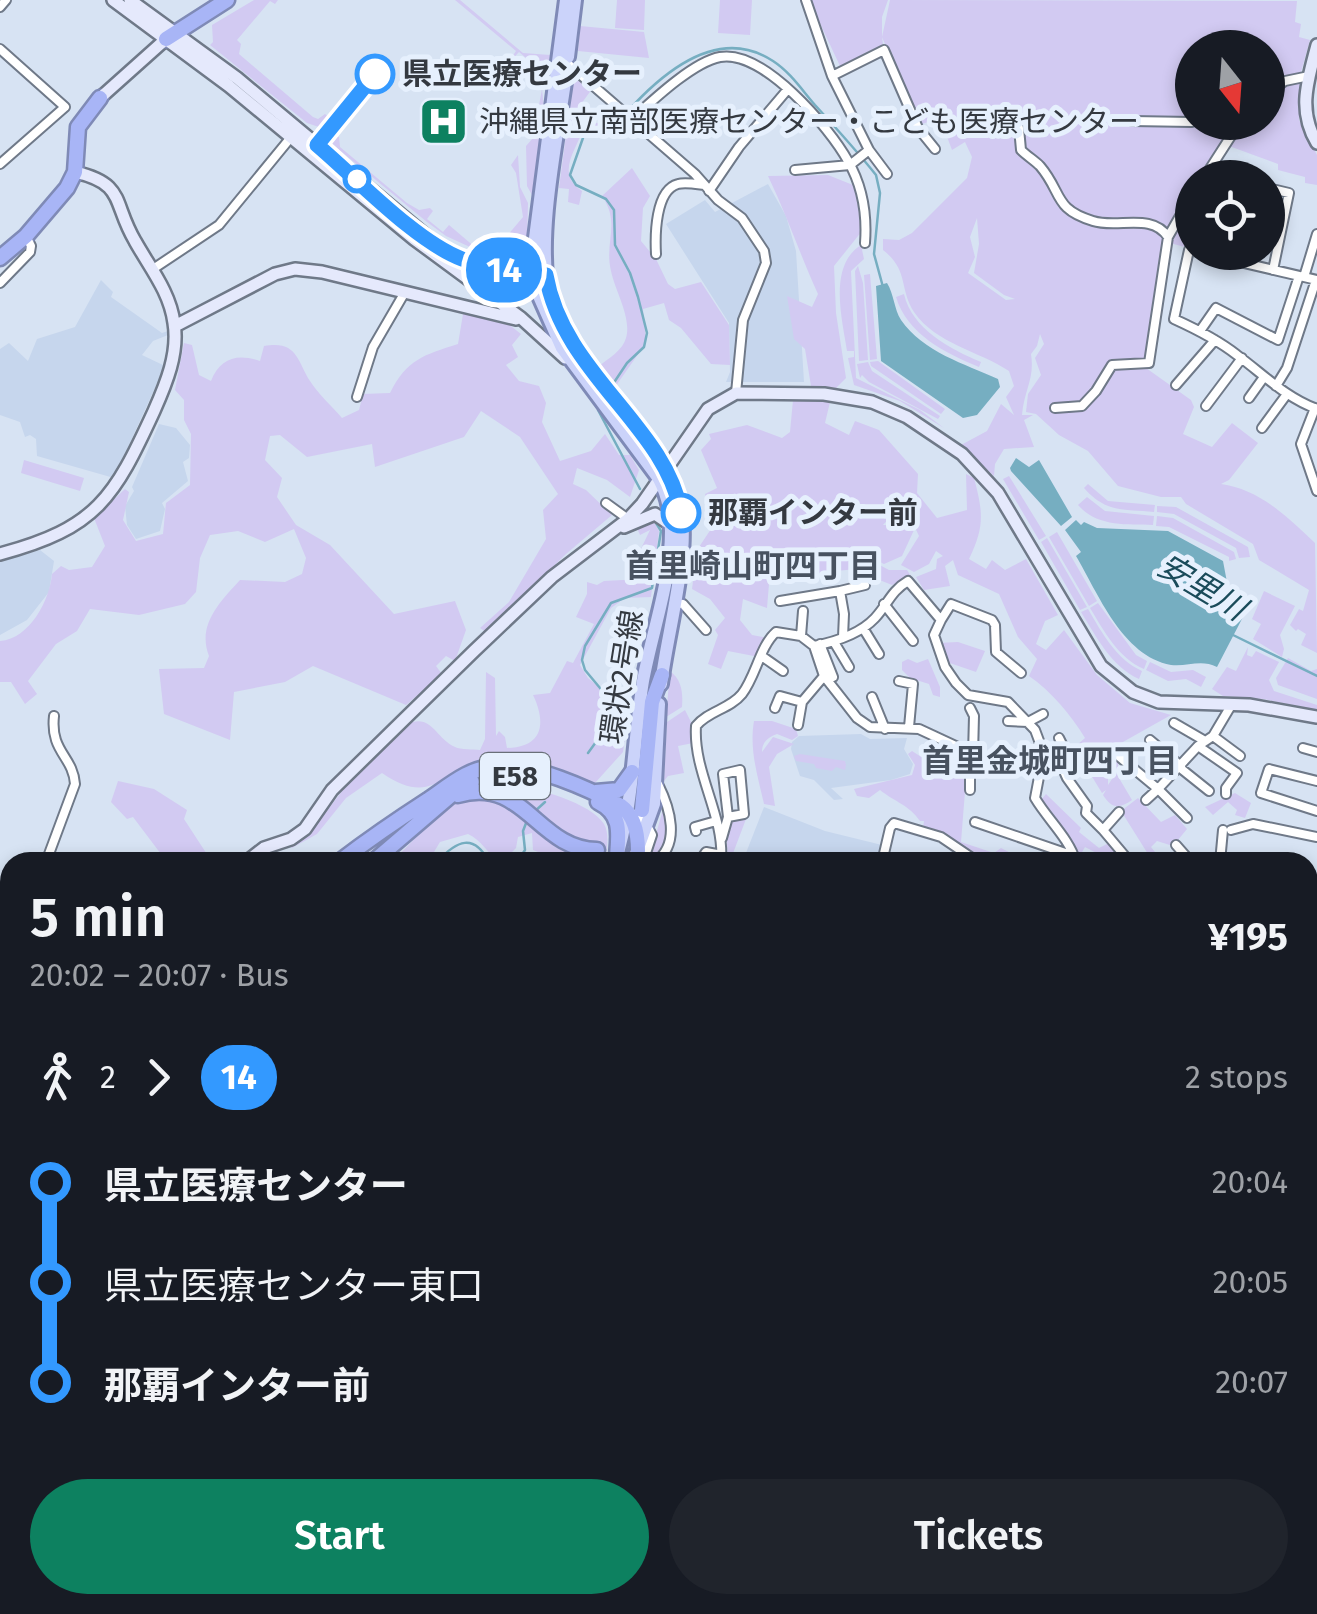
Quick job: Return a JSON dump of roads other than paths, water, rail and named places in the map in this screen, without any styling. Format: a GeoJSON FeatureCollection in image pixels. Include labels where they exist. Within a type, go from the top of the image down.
{"type":"FeatureCollection","features":[{"type":"Feature","properties":{"kind":"highway"},"geometry":{"type":"LineString","coordinates":[[171,35],[211,0]]}},
{"type":"Feature","properties":{"kind":"highway"},"geometry":{"type":"LineString","coordinates":[[171,35],[227,0]]}},
{"type":"Feature","properties":{"kind":"highway"},"geometry":{"type":"LineString","coordinates":[[0,258],[61,198],[74,172],[78,128],[100,98]]}},
{"type":"Feature","properties":{"kind":"highway"},"geometry":{"type":"LineString","coordinates":[[638,852],[636,811],[652,702],[662,674]]}},
{"type":"Feature","properties":{"kind":"highway"},"geometry":{"type":"LineString","coordinates":[[435,805],[460,778],[495,766],[536,772],[636,811]]}},
{"type":"Feature","properties":{"kind":"highway"},"geometry":{"type":"LineString","coordinates":[[591,791],[619,790],[632,772]]}},
{"type":"Feature","properties":{"kind":"highway","name":"E58"},"geometry":{"type":"LineString","coordinates":[[385,852],[435,805],[465,785],[500,774],[532,779],[609,808],[619,825],[617,852]]}},
{"type":"Feature","properties":{"kind":"highway","name":"E58"},"geometry":{"type":"LineString","coordinates":[[352,852],[388,824],[473,791],[498,792],[571,845],[597,850]]}},
{"type":"Feature","properties":{"kind":"main road"},"geometry":{"type":"LineString","coordinates":[[113,0],[171,35]]}},
{"type":"Feature","properties":{"kind":"main road"},"geometry":{"type":"LineString","coordinates":[[130,0],[442,249],[480,265],[539,275]]}},
{"type":"Feature","properties":{"kind":"main road","name":"環状2号線"},"geometry":{"type":"LineString","coordinates":[[566,0],[536,226],[539,275],[549,325],[579,371],[676,493],[682,522],[662,674],[656,780],[640,852]]}},
{"type":"Feature","properties":{"kind":"main road","name":"環状2号線"},"geometry":{"type":"LineString","coordinates":[[576,0],[539,275],[572,346],[646,441],[663,475],[671,525],[669,557],[643,684],[632,772],[636,811],[619,852]]}},
{"type":"Feature","properties":{"kind":"main road"},"geometry":{"type":"LineString","coordinates":[[100,98],[171,35]]}},
{"type":"Feature","properties":{"kind":"main road"},"geometry":{"type":"LineString","coordinates":[[1317,45],[1305,114],[1317,143]]}},
{"type":"Feature","properties":{"kind":"main road"},"geometry":{"type":"LineString","coordinates":[[294,133],[579,371]]}},
{"type":"Feature","properties":{"kind":"main road"},"geometry":{"type":"LineString","coordinates":[[0,554],[62,532],[95,509],[114,489],[128,469],[164,388],[174,351],[175,326],[165,292],[135,243],[110,186],[102,179],[74,172]]}},
{"type":"Feature","properties":{"kind":"main road"},"geometry":{"type":"LineString","coordinates":[[446,261],[487,276],[518,281],[539,275]]}},
{"type":"Feature","properties":{"kind":"main road"},"geometry":{"type":"LineString","coordinates":[[175,326],[268,277],[288,270],[312,270],[509,316],[538,333]]}},
{"type":"Feature","properties":{"kind":"main road"},"geometry":{"type":"LineString","coordinates":[[487,310],[496,306],[496,298]]}},
{"type":"Feature","properties":{"kind":"main road"},"geometry":{"type":"LineString","coordinates":[[259,852],[305,829],[332,790],[474,651],[552,577],[624,523],[708,409],[736,393],[844,396],[872,402],[918,424],[971,461],[989,481],[1093,654],[1133,692],[1159,702],[1232,704],[1317,717]]}},
{"type":"Feature","properties":{"kind":"main road"},"geometry":{"type":"LineString","coordinates":[[646,441],[665,451],[680,447]]}},
{"type":"Feature","properties":{"kind":"main road"},"geometry":{"type":"LineString","coordinates":[[624,523],[656,514],[671,525]]}},
{"type":"Feature","properties":{"kind":"street"},"geometry":{"type":"LineString","coordinates":[[0,7],[6,0]]}},
{"type":"Feature","properties":{"kind":"street"},"geometry":{"type":"LineString","coordinates":[[806,0],[865,155],[887,174]]}},
{"type":"Feature","properties":{"kind":"street"},"geometry":{"type":"LineString","coordinates":[[0,49],[65,107],[0,164]]}},
{"type":"Feature","properties":{"kind":"street"},"geometry":{"type":"LineString","coordinates":[[832,76],[884,50],[918,128],[935,149]]}},
{"type":"Feature","properties":{"kind":"street"},"geometry":{"type":"LineString","coordinates":[[627,116],[721,56],[747,60],[788,90],[821,124],[850,165],[868,226],[865,244]]}},
{"type":"Feature","properties":{"kind":"street"},"geometry":{"type":"LineString","coordinates":[[567,63],[742,218],[766,256],[743,320],[736,393]]}},
{"type":"Feature","properties":{"kind":"street"},"geometry":{"type":"LineString","coordinates":[[1285,82],[1311,82]]}},
{"type":"Feature","properties":{"kind":"street"},"geometry":{"type":"LineString","coordinates":[[706,188],[788,90]]}},
{"type":"Feature","properties":{"kind":"street"},"geometry":{"type":"LineString","coordinates":[[1132,122],[1175,122]]}},
{"type":"Feature","properties":{"kind":"street"},"geometry":{"type":"LineString","coordinates":[[1019,128],[1021,150],[1040,166],[1072,214],[1097,223],[1150,224],[1164,230],[1168,240],[1175,243]]}},
{"type":"Feature","properties":{"kind":"street"},"geometry":{"type":"LineString","coordinates":[[152,269],[219,225],[294,133]]}},
{"type":"Feature","properties":{"kind":"street"},"geometry":{"type":"LineString","coordinates":[[796,170],[850,165],[865,155]]}},
{"type":"Feature","properties":{"kind":"street"},"geometry":{"type":"LineString","coordinates":[[656,254],[655,227],[660,206],[671,187],[680,183],[706,188]]}},
{"type":"Feature","properties":{"kind":"street"},"geometry":{"type":"LineString","coordinates":[[1055,408],[1082,406],[1112,365],[1149,363],[1168,240],[1175,227]]}},
{"type":"Feature","properties":{"kind":"street"},"geometry":{"type":"LineString","coordinates":[[1200,331],[1216,308],[1278,340],[1317,234]]}},
{"type":"Feature","properties":{"kind":"street"},"geometry":{"type":"LineString","coordinates":[[0,283],[30,252],[26,236]]}},
{"type":"Feature","properties":{"kind":"street"},"geometry":{"type":"LineString","coordinates":[[1188,270],[1174,318],[1215,340],[1276,386],[1316,408],[1301,444],[1317,491]]}},
{"type":"Feature","properties":{"kind":"street"},"geometry":{"type":"LineString","coordinates":[[1273,270],[1316,280],[1287,368],[1276,386]]}},
{"type":"Feature","properties":{"kind":"street"},"geometry":{"type":"LineString","coordinates":[[357,397],[372,346],[405,292]]}},
{"type":"Feature","properties":{"kind":"street"},"geometry":{"type":"LineString","coordinates":[[1176,385],[1215,340]]}},
{"type":"Feature","properties":{"kind":"street"},"geometry":{"type":"LineString","coordinates":[[1206,406],[1242,358]]}},
{"type":"Feature","properties":{"kind":"street"},"geometry":{"type":"LineString","coordinates":[[1249,398],[1264,377]]}},
{"type":"Feature","properties":{"kind":"street"},"geometry":{"type":"LineString","coordinates":[[1262,428],[1288,394]]}},
{"type":"Feature","properties":{"kind":"street"},"geometry":{"type":"LineString","coordinates":[[606,503],[624,523]]}},
{"type":"Feature","properties":{"kind":"street"},"geometry":{"type":"LineString","coordinates":[[817,645],[863,628],[877,616],[894,590],[908,581],[941,620]]}},
{"type":"Feature","properties":{"kind":"street"},"geometry":{"type":"LineString","coordinates":[[780,602],[865,585]]}},
{"type":"Feature","properties":{"kind":"street"},"geometry":{"type":"LineString","coordinates":[[840,591],[844,614],[839,639],[849,667]]}},
{"type":"Feature","properties":{"kind":"street"},"geometry":{"type":"LineString","coordinates":[[674,603],[682,604],[706,630]]}},
{"type":"Feature","properties":{"kind":"street"},"geometry":{"type":"LineString","coordinates":[[884,604],[913,641]]}},
{"type":"Feature","properties":{"kind":"street"},"geometry":{"type":"LineString","coordinates":[[1021,673],[996,652],[994,622],[952,604],[934,636],[945,667],[968,694],[1008,702],[1028,722],[1042,756],[1036,798],[1071,852]]}},
{"type":"Feature","properties":{"kind":"street"},"geometry":{"type":"LineString","coordinates":[[800,636],[803,611]]}},
{"type":"Feature","properties":{"kind":"street"},"geometry":{"type":"LineString","coordinates":[[863,628],[879,654]]}},
{"type":"Feature","properties":{"kind":"street"},"geometry":{"type":"LineString","coordinates":[[722,838],[696,744],[696,726],[741,695],[772,634],[800,636],[817,645],[829,677],[861,721],[876,729],[909,727],[975,755],[1042,756],[1064,748],[1059,738]]}},
{"type":"Feature","properties":{"kind":"street"},"geometry":{"type":"LineString","coordinates":[[763,656],[783,671]]}},
{"type":"Feature","properties":{"kind":"street"},"geometry":{"type":"LineString","coordinates":[[798,725],[802,702],[829,677]]}},
{"type":"Feature","properties":{"kind":"street"},"geometry":{"type":"LineString","coordinates":[[899,681],[914,684],[909,727]]}},
{"type":"Feature","properties":{"kind":"street"},"geometry":{"type":"LineString","coordinates":[[775,708],[780,696],[802,702]]}},
{"type":"Feature","properties":{"kind":"street"},"geometry":{"type":"LineString","coordinates":[[872,696],[886,729]]}},
{"type":"Feature","properties":{"kind":"street"},"geometry":{"type":"LineString","coordinates":[[1146,800],[1206,741],[1232,704]]}},
{"type":"Feature","properties":{"kind":"street"},"geometry":{"type":"LineString","coordinates":[[970,708],[974,716],[975,755],[970,790]]}},
{"type":"Feature","properties":{"kind":"street"},"geometry":{"type":"LineString","coordinates":[[1008,721],[1028,722],[1043,714]]}},
{"type":"Feature","properties":{"kind":"street"},"geometry":{"type":"LineString","coordinates":[[51,852],[75,784],[74,774],[53,738],[54,716]]}},
{"type":"Feature","properties":{"kind":"street"},"geometry":{"type":"LineString","coordinates":[[1174,724],[1240,756]]}},
{"type":"Feature","properties":{"kind":"street"},"geometry":{"type":"LineString","coordinates":[[1150,740],[1209,790]]}},
{"type":"Feature","properties":{"kind":"street"},"geometry":{"type":"LineString","coordinates":[[1206,741],[1238,773],[1226,794]]}},
{"type":"Feature","properties":{"kind":"street"},"geometry":{"type":"LineString","coordinates":[[1303,748],[1317,752]]}},
{"type":"Feature","properties":{"kind":"street"},"geometry":{"type":"LineString","coordinates":[[1055,752],[1087,806],[1086,813],[1122,852]]}},
{"type":"Feature","properties":{"kind":"street"},"geometry":{"type":"LineString","coordinates":[[1116,754],[1187,818]]}},
{"type":"Feature","properties":{"kind":"street"},"geometry":{"type":"LineString","coordinates":[[722,852],[728,817],[723,774],[740,766],[744,814],[728,817]]}},
{"type":"Feature","properties":{"kind":"street"},"geometry":{"type":"LineString","coordinates":[[1317,780],[1270,769],[1261,794],[1317,811]]}},
{"type":"Feature","properties":{"kind":"street"},"geometry":{"type":"LineString","coordinates":[[656,780],[672,826],[666,852]]}},
{"type":"Feature","properties":{"kind":"street"},"geometry":{"type":"LineString","coordinates":[[636,811],[648,826]]}},
{"type":"Feature","properties":{"kind":"street"},"geometry":{"type":"LineString","coordinates":[[1103,830],[1119,812]]}},
{"type":"Feature","properties":{"kind":"street"},"geometry":{"type":"LineString","coordinates":[[696,832],[695,826],[716,821]]}},
{"type":"Feature","properties":{"kind":"street"},"geometry":{"type":"LineString","coordinates":[[974,822],[1056,852]]}},
{"type":"Feature","properties":{"kind":"street"},"geometry":{"type":"LineString","coordinates":[[884,852],[894,823],[928,832],[964,852]]}},
{"type":"Feature","properties":{"kind":"street"},"geometry":{"type":"LineString","coordinates":[[1222,852],[1227,830],[1252,824],[1317,837]]}},
{"type":"Feature","properties":{"kind":"street"},"geometry":{"type":"LineString","coordinates":[[1176,845],[1182,852]]}},
{"type":"Feature","properties":{"kind":"water"},"geometry":{"type":"Polygon","coordinates":[[[887,283],[901,320],[921,341],[998,379],[1000,387],[977,415],[963,418],[881,361],[876,286],[887,283]]]}},
{"type":"Feature","properties":{"kind":"water"},"geometry":{"type":"Polygon","coordinates":[[[1016,458],[1029,467],[1039,460],[1072,517],[1061,526],[1011,471],[1016,458]]]}},
{"type":"Feature","properties":{"kind":"water"},"geometry":{"type":"Polygon","coordinates":[[[1076,520],[1097,528],[1168,531],[1223,561],[1232,609],[1244,615],[1217,667],[1171,665],[1154,659],[1125,636],[1103,604],[1076,556],[1081,552],[1065,530],[1076,520]]]}},
{"type":"Feature","properties":{"kind":"waterway","name":"安里川"},"geometry":{"type":"LineString","coordinates":[[628,111],[676,68],[714,51],[753,51],[773,61],[876,175],[880,193],[874,254],[883,287]]}},
{"type":"Feature","properties":{"kind":"waterway","name":"安里川"},"geometry":{"type":"LineString","coordinates":[[613,384],[644,347],[647,333],[630,273],[615,245],[614,210],[606,199],[576,185],[570,175],[584,135],[613,126],[623,117]]}},
{"type":"Feature","properties":{"kind":"waterway","name":"安里川"},"geometry":{"type":"LineString","coordinates":[[598,410],[640,489]]}},
{"type":"Feature","properties":{"kind":"waterway","name":"安里川"},"geometry":{"type":"LineString","coordinates":[[588,753],[604,731],[610,700],[585,670],[585,646],[611,603],[652,588],[661,531],[656,523]]}},
{"type":"Feature","properties":{"kind":"waterway","name":"安里川"},"geometry":{"type":"LineString","coordinates":[[1233,635],[1317,676]]}},
{"type":"Feature","properties":{"kind":"waterway","name":"安里川"},"geometry":{"type":"LineString","coordinates":[[533,813],[545,802]]}},
{"type":"Feature","properties":{"kind":"waterway","name":"安里川"},"geometry":{"type":"LineString","coordinates":[[524,852],[523,831],[528,818]]}},
{"type":"Feature","properties":{"kind":"waterway","name":"安里川"},"geometry":{"type":"LineString","coordinates":[[448,852],[465,843],[482,852]]}},
{"type":"Feature","properties":{"kind":"place","name":"県立医療センター"},"geometry":{"type":"Point","coordinates":[375,74]}},
{"type":"Feature","properties":{"kind":"place","name":"沖縄県立南部医療センター・こども医療センター"},"geometry":{"type":"Point","coordinates":[444,122]}},
{"type":"Feature","properties":{"kind":"place","name":"那覇インター前"},"geometry":{"type":"Point","coordinates":[681,513]}},
{"type":"Feature","properties":{"kind":"district","name":"首里崎山町四丁目"},"geometry":{"type":"Point","coordinates":[753,566]}},
{"type":"Feature","properties":{"kind":"district","name":"首里金城町四丁目"},"geometry":{"type":"Point","coordinates":[1050,761]}}]}
